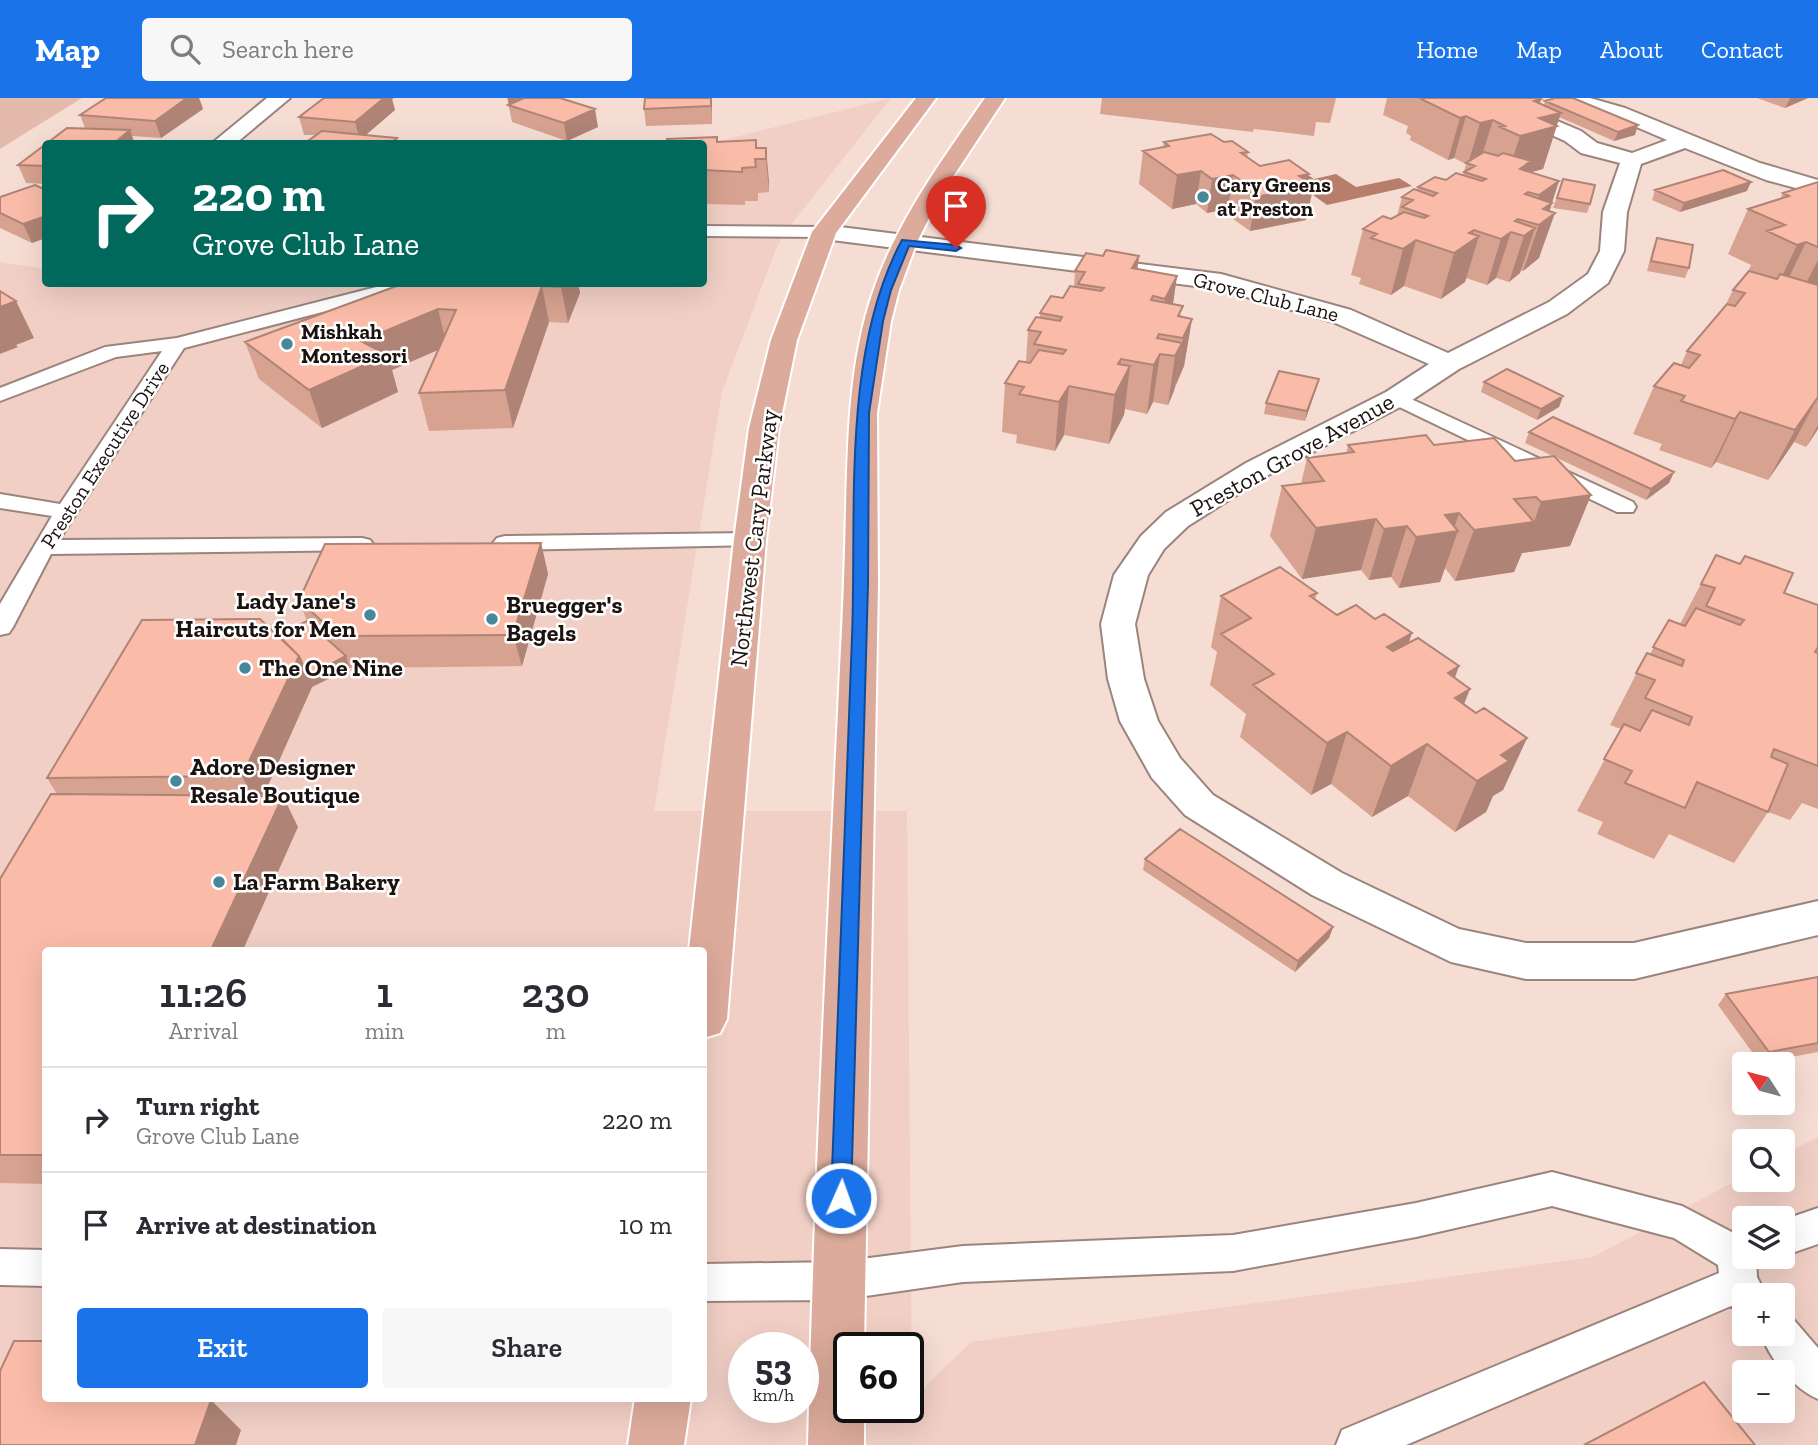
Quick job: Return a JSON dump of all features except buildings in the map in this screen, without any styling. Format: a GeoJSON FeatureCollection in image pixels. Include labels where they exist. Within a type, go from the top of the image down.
{"type":"FeatureCollection","features":[{"type":"Feature","properties":{"kind":"main road","name":"Northwest Cary Parkway"},"geometry":{"type":"LineString","coordinates":[[707,988],[750,540],[764,428],[785,340],[824,232],[926,98]]}},
{"type":"Feature","properties":{"kind":"main road"},"geometry":{"type":"LineString","coordinates":[[836,1445],[838,1281],[861,584],[863,413],[878,321],[886,290],[905,243],[928,198],[995,98]]}},
{"type":"Feature","properties":{"kind":"main road"},"geometry":{"type":"LineString","coordinates":[[656,1445],[662,1402]]}},
{"type":"Feature","properties":{"kind":"street"},"geometry":{"type":"LineString","coordinates":[[226,140],[281,98]]}},
{"type":"Feature","properties":{"kind":"street"},"geometry":{"type":"LineString","coordinates":[[1486,98],[1573,136],[1589,148],[1633,160],[1683,141]]}},
{"type":"Feature","properties":{"kind":"street"},"geometry":{"type":"LineString","coordinates":[[1569,98],[1646,123],[1683,141],[1747,165],[1818,187]]}},
{"type":"Feature","properties":{"kind":"street","name":"Preston Grove Avenue"},"geometry":{"type":"LineString","coordinates":[[1633,160],[1626,172],[1615,212],[1612,251],[1599,278],[1558,308],[1449,363],[1396,398],[1257,469],[1177,519],[1152,543],[1131,575],[1118,624],[1126,679],[1139,721],[1166,768],[1199,805],[1327,884],[1451,945],[1526,961],[1634,961],[1818,918]]}},
{"type":"Feature","properties":{"kind":"street","name":"Grove Club Lane"},"geometry":{"type":"LineString","coordinates":[[824,232],[1221,282],[1342,316],[1449,363]]}},
{"type":"Feature","properties":{"kind":"lane"},"geometry":{"type":"LineString","coordinates":[[707,231],[824,232]]}},
{"type":"Feature","properties":{"kind":"lane","name":"Preston Executive Drive"},"geometry":{"type":"LineString","coordinates":[[0,627],[43,547],[177,344],[396,287]]}},
{"type":"Feature","properties":{"kind":"lane"},"geometry":{"type":"LineString","coordinates":[[0,395],[112,351],[177,344]]}},
{"type":"Feature","properties":{"kind":"lane"},"geometry":{"type":"LineString","coordinates":[[1396,398],[1625,507]]}},
{"type":"Feature","properties":{"kind":"lane"},"geometry":{"type":"LineString","coordinates":[[0,500],[66,512]]}},
{"type":"Feature","properties":{"kind":"lane"},"geometry":{"type":"LineString","coordinates":[[481,544],[750,540]]}},
{"type":"Feature","properties":{"kind":"lane"},"geometry":{"type":"LineString","coordinates":[[43,547],[387,545]]}},
{"type":"Feature","properties":{"kind":"lane"},"geometry":{"type":"LineString","coordinates":[[707,1283],[838,1281],[963,1264],[1233,1253],[1416,1220],[1552,1188],[1682,1223],[1742,1272],[1357,1445]]}},
{"type":"Feature","properties":{"kind":"lane"},"geometry":{"type":"LineString","coordinates":[[1795,1234],[1818,1226]]}},
{"type":"Feature","properties":{"kind":"lane"},"geometry":{"type":"LineString","coordinates":[[0,1267],[42,1268]]}},
{"type":"Feature","properties":{"kind":"lane"},"geometry":{"type":"LineString","coordinates":[[1790,1346],[1818,1379]]}},
{"type":"Feature","properties":{"kind":"shaded area"},"geometry":{"type":"Polygon","coordinates":[[[0,98],[82,98],[0,149],[0,98]]]}},
{"type":"Feature","properties":{"kind":"shaded area"},"geometry":{"type":"Polygon","coordinates":[[[891,98],[786,231],[776,249],[722,392],[654,811],[907,811],[911,1332],[833,1332],[833,1423],[924,1423],[924,1387],[971,1342],[1593,1257],[1732,1183],[1732,1192],[1795,1192],[1795,1149],[1818,1137],[1818,1445],[0,1445],[0,262],[42,269],[42,287],[707,287],[707,141],[719,141],[891,98]]]}},
{"type":"Feature","properties":{"kind":"shaded area"},"geometry":{"type":"Polygon","coordinates":[[[1306,174],[1314,179],[1336,174],[1356,187],[1399,178],[1412,186],[1327,205],[1313,195],[1322,193],[1313,187],[1299,190],[1306,174]]]}},
{"type":"Feature","properties":{"kind":"place","name":"Cary Greens at Preston"},"geometry":{"type":"Point","coordinates":[1203,197]}},
{"type":"Feature","properties":{"kind":"place","name":"Mishkah Montessori"},"geometry":{"type":"Point","coordinates":[287,344]}},
{"type":"Feature","properties":{"kind":"place","name":"Lady Jane's Haircuts for Men"},"geometry":{"type":"Point","coordinates":[370,615]}},
{"type":"Feature","properties":{"kind":"place","name":"Bruegger's Bagels"},"geometry":{"type":"Point","coordinates":[492,619]}},
{"type":"Feature","properties":{"kind":"place","name":"The One Nine"},"geometry":{"type":"Point","coordinates":[245,668]}},
{"type":"Feature","properties":{"kind":"place","name":"Adore Designer Resale Boutique"},"geometry":{"type":"Point","coordinates":[176,781]}},
{"type":"Feature","properties":{"kind":"place","name":"La Farm Bakery"},"geometry":{"type":"Point","coordinates":[219,882]}},
{"type":"Feature","properties":{"kind":"route"},"geometry":{"type":"LineString","coordinates":[[841,1198],[861,584],[863,413],[878,321],[886,290],[905,243],[956,248]]}}]}
